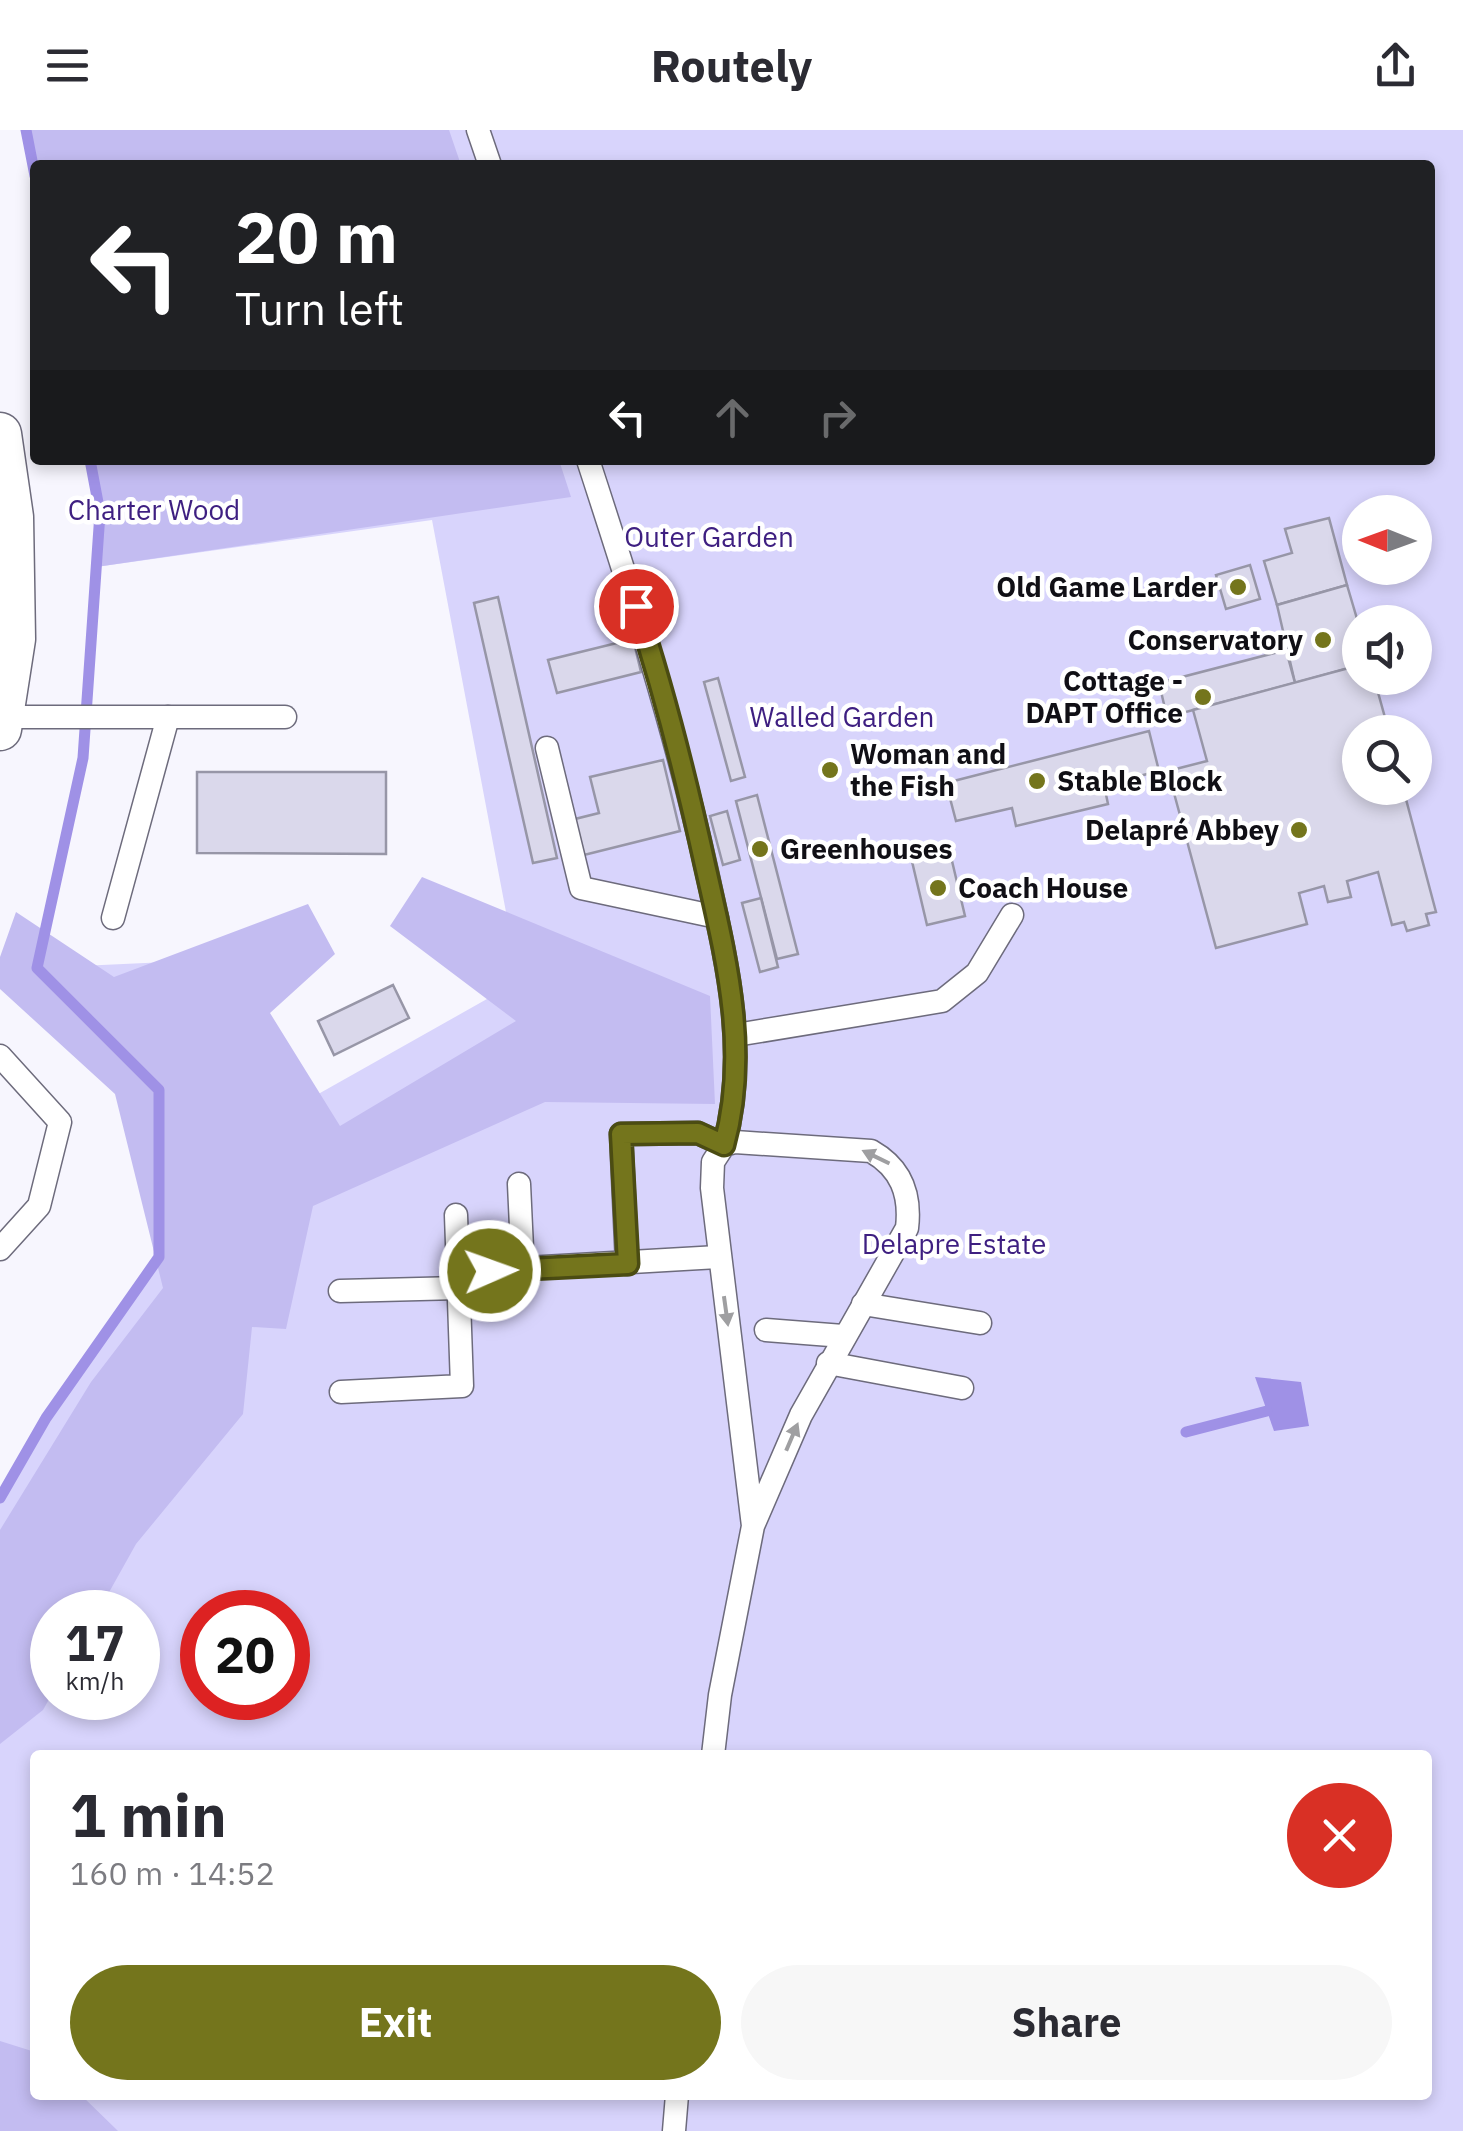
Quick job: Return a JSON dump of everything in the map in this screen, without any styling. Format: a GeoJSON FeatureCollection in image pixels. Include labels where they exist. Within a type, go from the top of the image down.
{"type":"FeatureCollection","features":[{"type":"Feature","properties":{"kind":"street"},"geometry":{"type":"LineString","coordinates":[[0,434],[12,518],[14,640],[1,723]]}},
{"type":"Feature","properties":{"kind":"lane"},"geometry":{"type":"LineString","coordinates":[[478,130],[488,160]]}},
{"type":"Feature","properties":{"kind":"lane"},"geometry":{"type":"LineString","coordinates":[[590,465],[648,643],[694,811],[730,974],[736,1036],[734,1111],[724,1145],[713,1162],[718,1257],[753,1526]]}},
{"type":"Feature","properties":{"kind":"lane"},"geometry":{"type":"LineString","coordinates":[[1,723],[56,716],[285,717]]}},
{"type":"Feature","properties":{"kind":"lane"},"geometry":{"type":"LineString","coordinates":[[112,918],[168,717]]}},
{"type":"Feature","properties":{"kind":"lane"},"geometry":{"type":"LineString","coordinates":[[547,748],[581,888],[717,917]]}},
{"type":"Feature","properties":{"kind":"lane"},"geometry":{"type":"LineString","coordinates":[[736,1036],[942,1001],[978,974],[1012,915]]}},
{"type":"Feature","properties":{"kind":"lane"},"geometry":{"type":"LineString","coordinates":[[0,1056],[60,1122],[40,1206],[0,1249]]}},
{"type":"Feature","properties":{"kind":"lane"},"geometry":{"type":"LineString","coordinates":[[628,1264],[621,1134],[666,1131],[708,1135],[724,1145],[871,1151],[887,1160],[902,1180],[910,1208],[908,1228],[828,1363],[753,1526],[720,1695],[714,1750]]}},
{"type":"Feature","properties":{"kind":"lane"},"geometry":{"type":"LineString","coordinates":[[519,1184],[523,1270]]}},
{"type":"Feature","properties":{"kind":"lane"},"geometry":{"type":"LineString","coordinates":[[341,1392],[462,1386],[456,1215]]}},
{"type":"Feature","properties":{"kind":"lane"},"geometry":{"type":"LineString","coordinates":[[340,1291],[523,1270],[718,1257]]}},
{"type":"Feature","properties":{"kind":"lane"},"geometry":{"type":"LineString","coordinates":[[862,1304],[980,1323]]}},
{"type":"Feature","properties":{"kind":"lane"},"geometry":{"type":"LineString","coordinates":[[766,1330],[843,1336]]}},
{"type":"Feature","properties":{"kind":"lane"},"geometry":{"type":"LineString","coordinates":[[828,1363],[962,1388]]}},
{"type":"Feature","properties":{"kind":"lane"},"geometry":{"type":"LineString","coordinates":[[674,2131],[677,2100]]}},
{"type":"Feature","properties":{"kind":"green space","name":"Delapre Estate"},"geometry":{"type":"Polygon","coordinates":[[[26,130],[1463,130],[1463,2131],[0,2131],[0,1498],[46,1418],[159,1257],[159,1090],[37,968],[210,960],[297,1106],[519,981],[432,520],[96,567],[100,513],[91,465],[1435,465],[1435,160],[32,160],[26,130]]]}},
{"type":"Feature","properties":{"kind":"green space"},"geometry":{"type":"Polygon","coordinates":[[[26,130],[449,130],[459,160],[32,160],[26,130]]]}},
{"type":"Feature","properties":{"kind":"green space","name":"Charter Wood"},"geometry":{"type":"Polygon","coordinates":[[[91,465],[561,465],[571,497],[96,567],[100,513],[91,465]]]}},
{"type":"Feature","properties":{"kind":"green space"},"geometry":{"type":"Polygon","coordinates":[[[422,877],[710,996],[715,1104],[545,1102],[313,1206],[286,1329],[252,1327],[243,1414],[136,1544],[110,1590],[30,1590],[30,1720],[0,1744],[0,1530],[91,1382],[163,1288],[115,1094],[0,989],[0,957],[16,912],[114,977],[308,904],[335,954],[270,1013],[340,1126],[516,1021],[390,926],[422,877]]]}},
{"type":"Feature","properties":{"kind":"green space"},"geometry":{"type":"Polygon","coordinates":[[[0,2041],[30,2050],[30,2100],[86,2100],[118,2131],[0,2131],[0,2041]]]}},
{"type":"Feature","properties":{"kind":"shaded area"},"geometry":{"type":"Polygon","coordinates":[[[1255,1377],[1301,1382],[1309,1426],[1274,1431],[1255,1377]]]}},
{"type":"Feature","properties":{"kind":"building"},"geometry":{"type":"Polygon","coordinates":[[[1329,518],[1342,566],[1342,585],[1347,585],[1277,605],[1264,561],[1292,553],[1285,529],[1329,518]]]}},
{"type":"Feature","properties":{"kind":"building","name":"Old Game Larder"},"geometry":{"type":"Polygon","coordinates":[[[1250,565],[1260,599],[1226,609],[1216,575],[1250,565]]]}},
{"type":"Feature","properties":{"kind":"building","name":"Conservatory"},"geometry":{"type":"Polygon","coordinates":[[[1347,585],[1353,605],[1342,605],[1342,670],[1295,683],[1277,605],[1347,585]]]}},
{"type":"Feature","properties":{"kind":"building"},"geometry":{"type":"Polygon","coordinates":[[[498,597],[557,858],[533,863],[474,603],[498,597]]]}},
{"type":"Feature","properties":{"kind":"building"},"geometry":{"type":"Polygon","coordinates":[[[633,639],[641,672],[557,693],[548,660],[633,639]]]}},
{"type":"Feature","properties":{"kind":"building","name":"Cottage - DAPT Office"},"geometry":{"type":"Polygon","coordinates":[[[1286,650],[1295,683],[1167,717],[1159,683],[1286,650]]]}},
{"type":"Feature","properties":{"kind":"building","name":"Delapré Abbey"},"geometry":{"type":"Polygon","coordinates":[[[1342,670],[1342,695],[1379,695],[1384,715],[1342,715],[1342,805],[1408,805],[1436,912],[1426,914],[1429,925],[1407,931],[1404,922],[1392,925],[1378,872],[1347,881],[1351,897],[1328,902],[1324,886],[1299,893],[1307,924],[1216,948],[1168,771],[1207,761],[1193,710],[1342,670]]]}},
{"type":"Feature","properties":{"kind":"building"},"geometry":{"type":"Polygon","coordinates":[[[718,678],[745,777],[731,781],[704,682],[718,678]]]}},
{"type":"Feature","properties":{"kind":"building","name":"Stable Block"},"geometry":{"type":"Polygon","coordinates":[[[1149,731],[1159,771],[1104,785],[1108,804],[1016,826],[1012,808],[956,821],[946,783],[1149,731]]]}},
{"type":"Feature","properties":{"kind":"building"},"geometry":{"type":"Polygon","coordinates":[[[663,760],[680,831],[584,855],[575,819],[599,813],[590,777],[663,760]]]}},
{"type":"Feature","properties":{"kind":"building"},"geometry":{"type":"Polygon","coordinates":[[[197,772],[386,772],[386,854],[197,853],[197,772]]]}},
{"type":"Feature","properties":{"kind":"building","name":"Greenhouses"},"geometry":{"type":"Polygon","coordinates":[[[757,795],[798,954],[777,959],[736,801],[757,795]]]}},
{"type":"Feature","properties":{"kind":"building"},"geometry":{"type":"Polygon","coordinates":[[[727,811],[740,860],[723,865],[710,816],[727,811]]]}},
{"type":"Feature","properties":{"kind":"building","name":"Coach House"},"geometry":{"type":"Polygon","coordinates":[[[948,844],[965,916],[927,925],[910,853],[948,844]]]}},
{"type":"Feature","properties":{"kind":"building"},"geometry":{"type":"Polygon","coordinates":[[[761,898],[778,967],[760,972],[742,903],[761,898]]]}},
{"type":"Feature","properties":{"kind":"building"},"geometry":{"type":"Polygon","coordinates":[[[393,985],[409,1018],[334,1055],[318,1021],[393,985]]]}},
{"type":"Feature","properties":{"kind":"waterway"},"geometry":{"type":"LineString","coordinates":[[26,130],[32,160]]}},
{"type":"Feature","properties":{"kind":"waterway"},"geometry":{"type":"LineString","coordinates":[[0,1498],[46,1418],[159,1257],[159,1090],[37,968],[83,758],[100,513],[91,465]]}},
{"type":"Feature","properties":{"kind":"waterway"},"geometry":{"type":"LineString","coordinates":[[1186,1432],[1267,1411]]}},
{"type":"Feature","properties":{"kind":"place","name":"Old Game Larder"},"geometry":{"type":"Point","coordinates":[1238,587]}},
{"type":"Feature","properties":{"kind":"place","name":"Conservatory"},"geometry":{"type":"Point","coordinates":[1323,640]}},
{"type":"Feature","properties":{"kind":"place","name":"Cottage - DAPT Office"},"geometry":{"type":"Point","coordinates":[1203,697]}},
{"type":"Feature","properties":{"kind":"place","name":"Woman and the Fish"},"geometry":{"type":"Point","coordinates":[830,770]}},
{"type":"Feature","properties":{"kind":"place","name":"Stable Block"},"geometry":{"type":"Point","coordinates":[1037,781]}},
{"type":"Feature","properties":{"kind":"place","name":"Delapré Abbey"},"geometry":{"type":"Point","coordinates":[1299,830]}},
{"type":"Feature","properties":{"kind":"place","name":"Greenhouses"},"geometry":{"type":"Point","coordinates":[760,849]}},
{"type":"Feature","properties":{"kind":"place","name":"Coach House"},"geometry":{"type":"Point","coordinates":[938,888]}},
{"type":"Feature","properties":{"kind":"route"},"geometry":{"type":"LineString","coordinates":[[490,1271],[628,1264],[621,1134],[698,1133],[724,1145],[734,1111],[736,1036],[730,974],[694,811],[636,606]]}},
{"type":"Feature","properties":{"kind":"park label","name":"Outer Garden"},"geometry":{"type":"Point","coordinates":[709,537]}},
{"type":"Feature","properties":{"kind":"park label","name":"Walled Garden"},"geometry":{"type":"Point","coordinates":[842,717]}}]}
